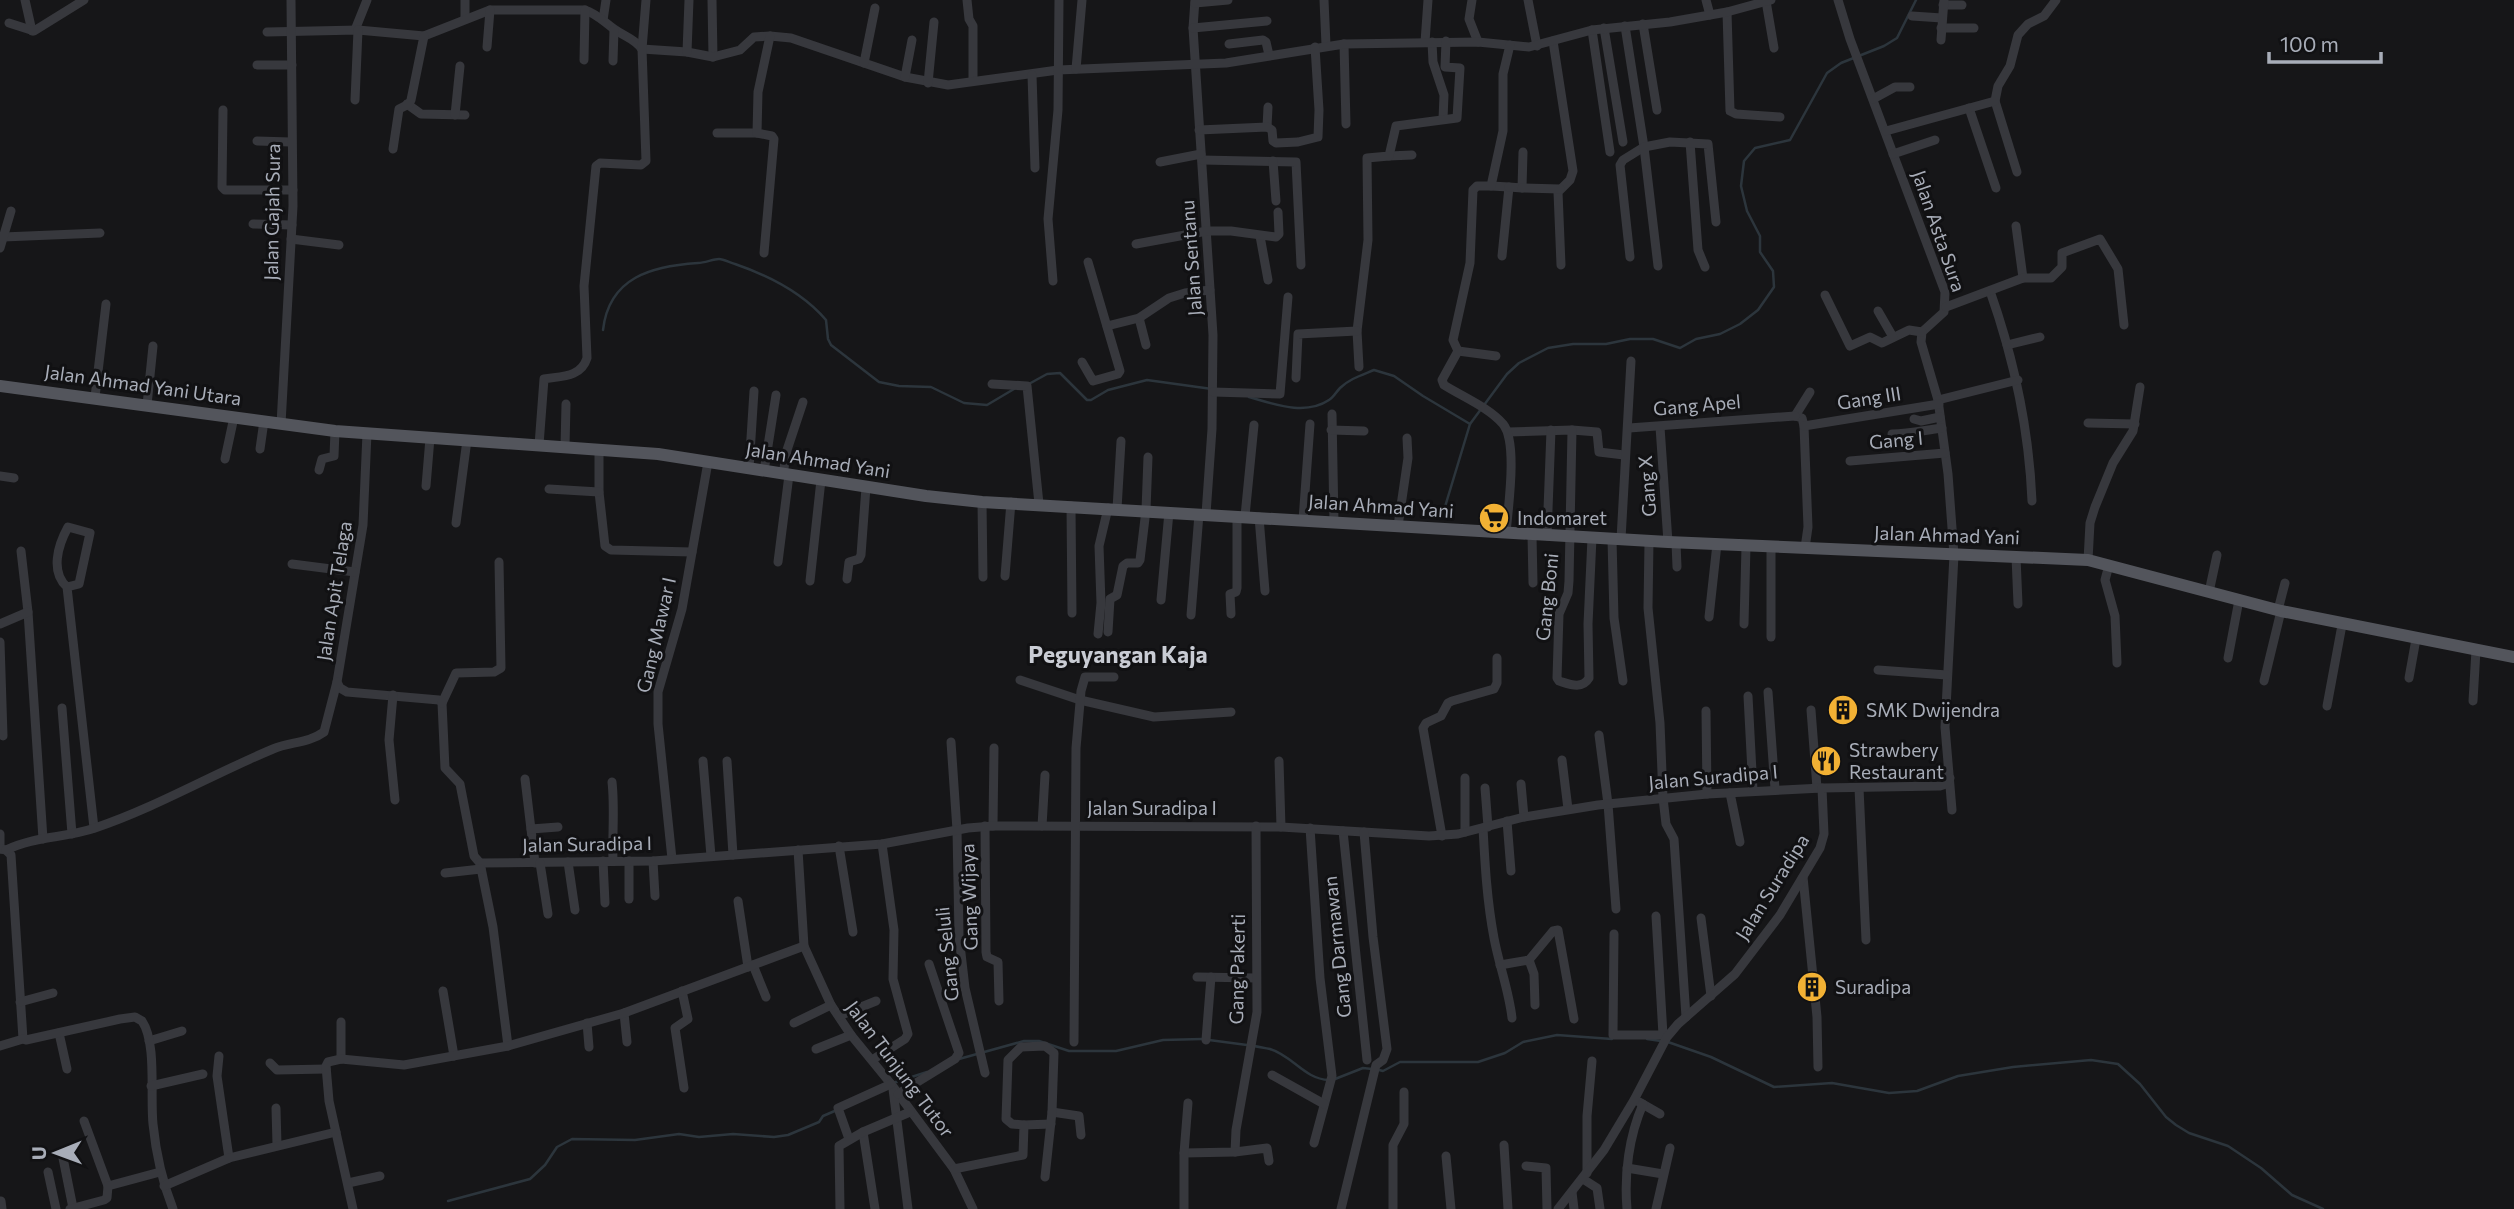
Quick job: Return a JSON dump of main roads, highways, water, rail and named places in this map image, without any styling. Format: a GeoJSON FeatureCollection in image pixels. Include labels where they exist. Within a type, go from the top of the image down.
{"type":"FeatureCollection","features":[{"type":"Feature","properties":{"kind":"main road","name":"Jalan Ahmad Yani Utara"},"geometry":{"type":"LineString","coordinates":[[0,386],[281,424]]}},
{"type":"Feature","properties":{"kind":"main road","name":"Jalan Ahmad Yani"},"geometry":{"type":"LineString","coordinates":[[281,424],[335,431],[648,453],[982,502],[1452,529],[1547,536],[1570,541],[1592,538],[2088,560],[2342,625],[2514,657]]}},
{"type":"Feature","properties":{"kind":"waterway"},"geometry":{"type":"LineString","coordinates":[[1444,510],[1470,424],[1507,374],[1519,363],[1548,348],[1573,344],[1653,339],[1680,348],[1696,339],[1720,334],[1740,324],[1758,310],[1774,287],[1773,271],[1760,252],[1760,236],[1747,211],[1741,186],[1744,161],[1755,148],[1790,140],[1827,73],[1841,63],[1897,38],[1916,0]]}},
{"type":"Feature","properties":{"kind":"waterway"},"geometry":{"type":"LineString","coordinates":[[603,330],[614,298],[624,286],[636,278],[665,267],[721,259],[772,279],[807,301],[826,320],[831,345],[879,382],[931,387],[964,403],[987,405],[1014,389]]}},
{"type":"Feature","properties":{"kind":"waterway"},"geometry":{"type":"LineString","coordinates":[[1249,397],[1289,407],[1320,405],[1347,382],[1374,370],[1394,376],[1470,424]]}},
{"type":"Feature","properties":{"kind":"waterway"},"geometry":{"type":"LineString","coordinates":[[1027,385],[1047,374],[1060,373],[1087,400],[1108,390],[1147,380],[1212,389]]}},
{"type":"Feature","properties":{"kind":"waterway"},"geometry":{"type":"LineString","coordinates":[[1379,1070],[1383,1071],[1400,1062],[1478,1062],[1505,1053],[1523,1042],[1557,1035],[1612,1039]]}},
{"type":"Feature","properties":{"kind":"waterway"},"geometry":{"type":"LineString","coordinates":[[959,1059],[1024,1041],[1039,1041],[1069,1051],[1116,1051],[1163,1040],[1202,1039]]}},
{"type":"Feature","properties":{"kind":"waterway"},"geometry":{"type":"LineString","coordinates":[[1647,1039],[1661,1041]]}},
{"type":"Feature","properties":{"kind":"waterway"},"geometry":{"type":"LineString","coordinates":[[1209,1040],[1247,1045]]}},
{"type":"Feature","properties":{"kind":"waterway"},"geometry":{"type":"LineString","coordinates":[[1668,1042],[1711,1057],[1774,1087],[1832,1083],[1889,1093],[1917,1091],[1958,1076],[2013,1067],[2091,1060],[2118,1064],[2140,1084],[2166,1117],[2176,1125],[2189,1133],[2228,1146],[2261,1168],[2292,1195],[2323,1209]]}},
{"type":"Feature","properties":{"kind":"waterway"},"geometry":{"type":"LineString","coordinates":[[1254,1046],[1278,1052],[1312,1076],[1329,1080]]}},
{"type":"Feature","properties":{"kind":"waterway"},"geometry":{"type":"LineString","coordinates":[[1335,1079],[1363,1068],[1372,1069]]}},
{"type":"Feature","properties":{"kind":"waterway"},"geometry":{"type":"LineString","coordinates":[[893,1083],[927,1072]]}},
{"type":"Feature","properties":{"kind":"waterway"},"geometry":{"type":"LineString","coordinates":[[448,1201],[530,1179],[545,1165],[557,1147],[572,1139],[635,1140],[679,1134],[699,1137],[733,1134],[774,1137],[788,1135],[819,1122],[823,1116],[837,1110]]}},
{"type":"Feature","properties":{"kind":"place","name":"Indomaret"},"geometry":{"type":"Point","coordinates":[1494,518]}},
{"type":"Feature","properties":{"kind":"place","name":"SMK Dwijendra"},"geometry":{"type":"Point","coordinates":[1843,710]}},
{"type":"Feature","properties":{"kind":"place","name":"Strawbery Restaurant"},"geometry":{"type":"Point","coordinates":[1826,761]}},
{"type":"Feature","properties":{"kind":"place","name":"Suradipa"},"geometry":{"type":"Point","coordinates":[1812,987]}},
{"type":"Feature","properties":{"kind":"district","name":"Peguyangan Kaja"},"geometry":{"type":"Point","coordinates":[1118,655]}}]}
